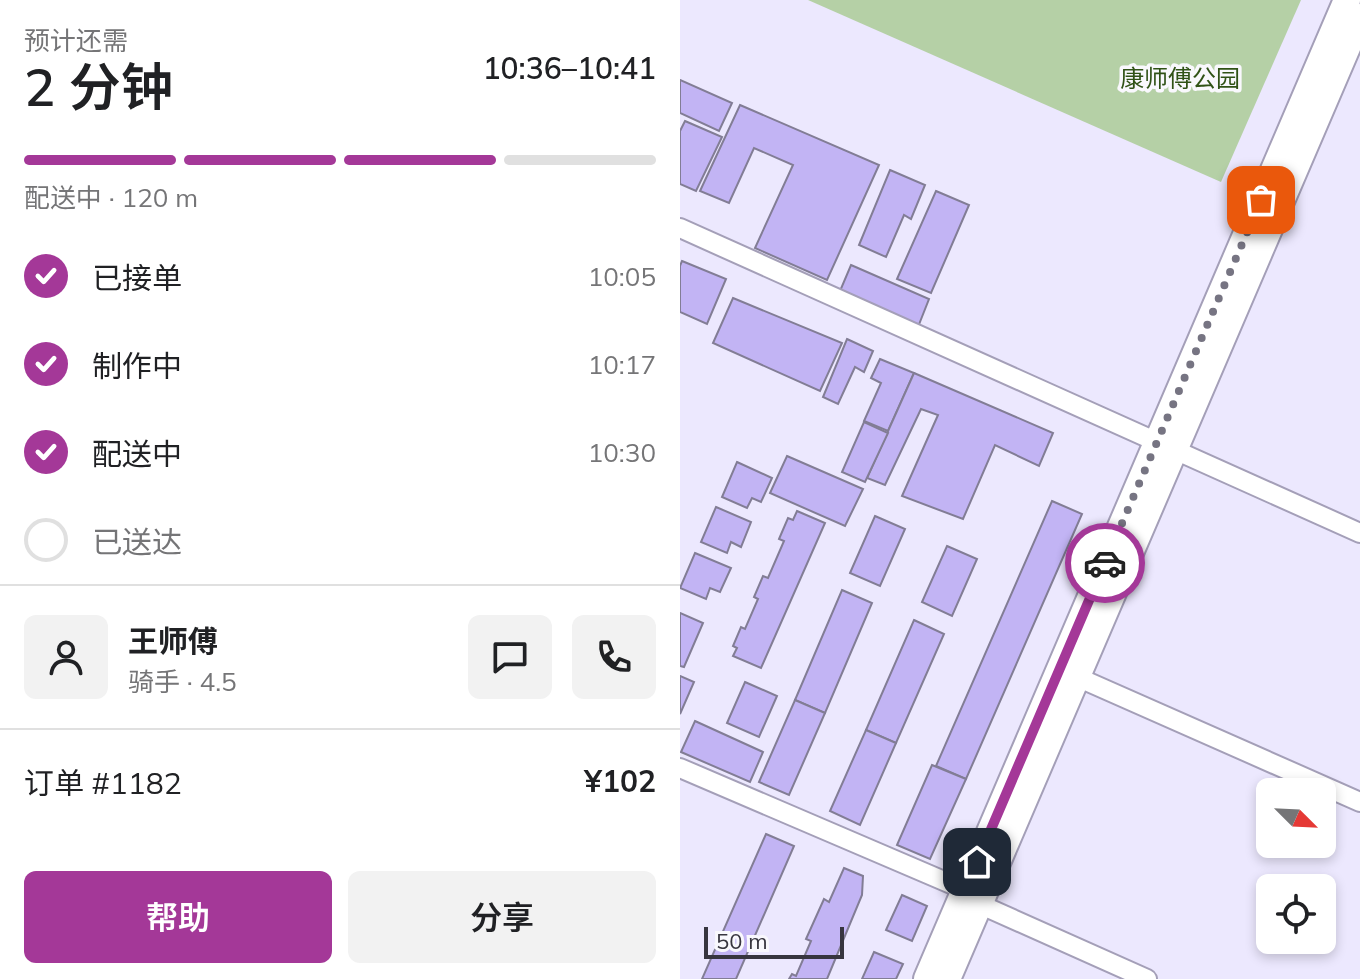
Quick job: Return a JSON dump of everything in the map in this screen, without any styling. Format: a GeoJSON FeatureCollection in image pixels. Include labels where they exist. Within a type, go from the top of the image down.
{"type":"FeatureCollection","features":[{"type":"Feature","properties":{"kind":"street"},"geometry":{"type":"LineString","coordinates":[[947,979],[972,897],[1165,446],[1347,0]]}},
{"type":"Feature","properties":{"kind":"street"},"geometry":{"type":"LineString","coordinates":[[927,979],[972,897],[1077,677],[1165,446],[1360,17]]}},
{"type":"Feature","properties":{"kind":"street"},"geometry":{"type":"LineString","coordinates":[[680,228],[1360,533]]}},
{"type":"Feature","properties":{"kind":"street"},"geometry":{"type":"LineString","coordinates":[[1077,677],[1360,802]]}},
{"type":"Feature","properties":{"kind":"street"},"geometry":{"type":"LineString","coordinates":[[680,768],[972,897],[1147,979]]}},
{"type":"Feature","properties":{"kind":"green space","name":"康师傅公园"},"geometry":{"type":"Polygon","coordinates":[[[808,0],[1301,0],[1221,182],[808,0]]]}},
{"type":"Feature","properties":{"kind":"building"},"geometry":{"type":"Polygon","coordinates":[[[680,80],[732,103],[719,131],[680,113],[680,80]]]}},
{"type":"Feature","properties":{"kind":"building"},"geometry":{"type":"Polygon","coordinates":[[[740,105],[879,165],[827,280],[755,248],[793,165],[754,148],[729,203],[700,191],[740,105]]]}},
{"type":"Feature","properties":{"kind":"building"},"geometry":{"type":"Polygon","coordinates":[[[685,121],[722,137],[696,191],[680,184],[680,131],[685,121]]]}},
{"type":"Feature","properties":{"kind":"building"},"geometry":{"type":"Polygon","coordinates":[[[890,170],[925,185],[911,219],[904,215],[886,257],[859,245],[890,170]]]}},
{"type":"Feature","properties":{"kind":"building"},"geometry":{"type":"Polygon","coordinates":[[[936,191],[969,205],[931,293],[897,279],[936,191]]]}},
{"type":"Feature","properties":{"kind":"building"},"geometry":{"type":"Polygon","coordinates":[[[682,261],[726,279],[707,324],[680,312],[682,261]]]}},
{"type":"Feature","properties":{"kind":"building"},"geometry":{"type":"Polygon","coordinates":[[[851,265],[929,299],[918,327],[840,291],[851,265]]]}},
{"type":"Feature","properties":{"kind":"building"},"geometry":{"type":"Polygon","coordinates":[[[733,298],[842,343],[820,391],[713,343],[733,298]]]}},
{"type":"Feature","properties":{"kind":"building"},"geometry":{"type":"Polygon","coordinates":[[[847,339],[873,351],[864,372],[855,367],[838,404],[823,397],[847,339]]]}},
{"type":"Feature","properties":{"kind":"building"},"geometry":{"type":"Polygon","coordinates":[[[880,359],[914,373],[888,431],[864,421],[881,383],[871,378],[880,359]]]}},
{"type":"Feature","properties":{"kind":"building"},"geometry":{"type":"Polygon","coordinates":[[[914,373],[1053,433],[1039,466],[995,445],[963,519],[902,496],[938,415],[921,409],[885,485],[867,478],[914,373]]]}},
{"type":"Feature","properties":{"kind":"building"},"geometry":{"type":"Polygon","coordinates":[[[864,422],[888,433],[865,482],[842,472],[864,422]]]}},
{"type":"Feature","properties":{"kind":"building"},"geometry":{"type":"Polygon","coordinates":[[[787,456],[863,489],[845,526],[770,493],[787,456]]]}},
{"type":"Feature","properties":{"kind":"building"},"geometry":{"type":"Polygon","coordinates":[[[737,462],[772,478],[761,502],[752,498],[747,508],[722,497],[737,462]]]}},
{"type":"Feature","properties":{"kind":"building"},"geometry":{"type":"Polygon","coordinates":[[[1052,501],[1082,514],[966,779],[936,766],[1052,501]]]}},
{"type":"Feature","properties":{"kind":"building"},"geometry":{"type":"Polygon","coordinates":[[[716,507],[751,522],[741,547],[731,542],[727,553],[701,542],[716,507]]]}},
{"type":"Feature","properties":{"kind":"building"},"geometry":{"type":"Polygon","coordinates":[[[797,511],[825,523],[761,668],[733,656],[737,648],[733,646],[741,627],[745,629],[758,599],[754,597],[763,576],[768,578],[784,541],[779,539],[788,518],[793,520],[797,511]]]}},
{"type":"Feature","properties":{"kind":"building"},"geometry":{"type":"Polygon","coordinates":[[[875,516],[905,529],[880,586],[850,573],[875,516]]]}},
{"type":"Feature","properties":{"kind":"building"},"geometry":{"type":"Polygon","coordinates":[[[947,546],[977,559],[952,616],[922,602],[947,546]]]}},
{"type":"Feature","properties":{"kind":"building"},"geometry":{"type":"Polygon","coordinates":[[[695,553],[731,568],[720,592],[710,588],[706,599],[680,588],[695,553]]]}},
{"type":"Feature","properties":{"kind":"building"},"geometry":{"type":"Polygon","coordinates":[[[842,590],[872,603],[825,713],[795,700],[842,590]]]}},
{"type":"Feature","properties":{"kind":"building"},"geometry":{"type":"Polygon","coordinates":[[[680,613],[703,623],[684,667],[680,666],[680,613]]]}},
{"type":"Feature","properties":{"kind":"building"},"geometry":{"type":"Polygon","coordinates":[[[914,620],[944,634],[896,743],[866,730],[914,620]]]}},
{"type":"Feature","properties":{"kind":"building"},"geometry":{"type":"Polygon","coordinates":[[[680,676],[694,682],[680,714],[680,676]]]}},
{"type":"Feature","properties":{"kind":"building"},"geometry":{"type":"Polygon","coordinates":[[[745,682],[777,696],[759,737],[727,723],[745,682]]]}},
{"type":"Feature","properties":{"kind":"building"},"geometry":{"type":"Polygon","coordinates":[[[795,700],[825,713],[789,795],[759,782],[795,700]]]}},
{"type":"Feature","properties":{"kind":"building"},"geometry":{"type":"Polygon","coordinates":[[[695,721],[763,752],[750,782],[681,752],[695,721]]]}},
{"type":"Feature","properties":{"kind":"building"},"geometry":{"type":"Polygon","coordinates":[[[866,730],[896,743],[860,825],[830,811],[866,730]]]}},
{"type":"Feature","properties":{"kind":"building"},"geometry":{"type":"Polygon","coordinates":[[[932,765],[966,779],[930,859],[897,845],[932,765]]]}},
{"type":"Feature","properties":{"kind":"building"},"geometry":{"type":"Polygon","coordinates":[[[766,834],[794,846],[736,979],[702,979],[766,834]]]}},
{"type":"Feature","properties":{"kind":"building"},"geometry":{"type":"Polygon","coordinates":[[[844,868],[863,876],[862,895],[827,979],[789,979],[792,974],[796,976],[811,941],[806,939],[824,899],[829,902],[844,868]]]}},
{"type":"Feature","properties":{"kind":"building"},"geometry":{"type":"Polygon","coordinates":[[[902,895],[927,906],[912,941],[886,930],[902,895]]]}},
{"type":"Feature","properties":{"kind":"building"},"geometry":{"type":"Polygon","coordinates":[[[874,952],[903,964],[896,979],[862,979],[874,952]]]}},
{"type":"Feature","properties":{"kind":"way so far"},"geometry":{"type":"LineString","coordinates":[[1105,563],[1261,200]]}},
{"type":"Feature","properties":{"kind":"route"},"geometry":{"type":"LineString","coordinates":[[977,862],[1105,563]]}}]}
